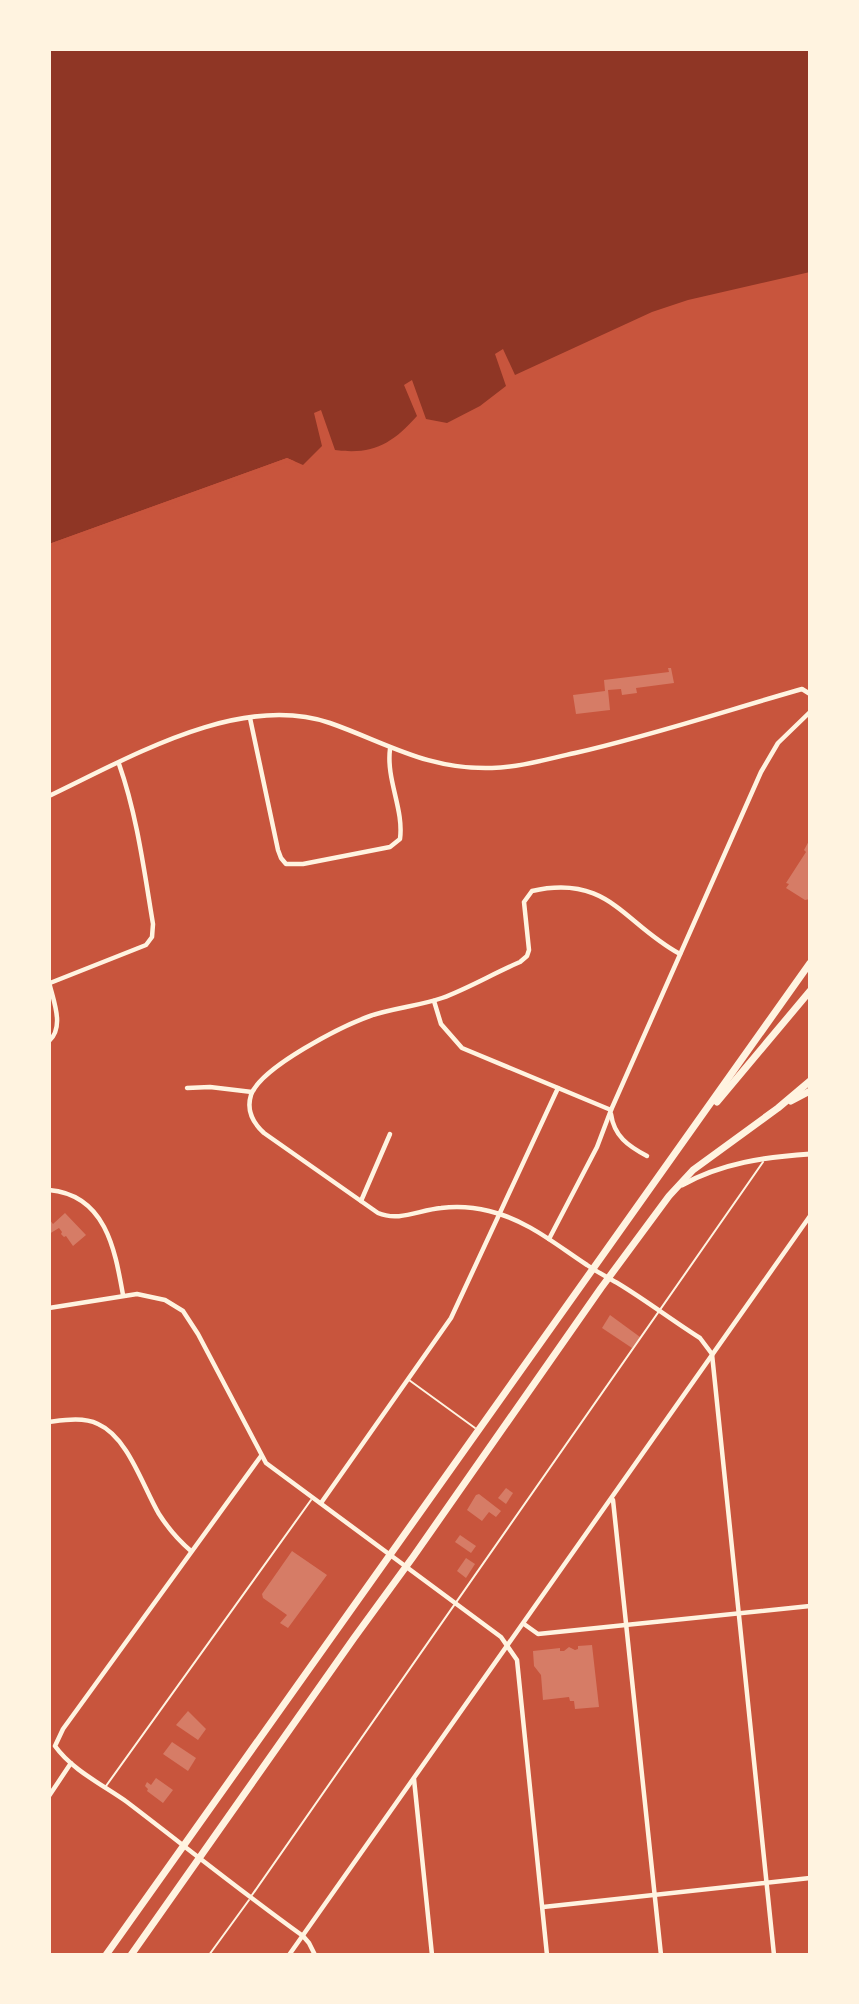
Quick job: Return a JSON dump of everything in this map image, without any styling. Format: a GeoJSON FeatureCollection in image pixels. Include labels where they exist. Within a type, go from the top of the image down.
{"type":"FeatureCollection","features":[{"type":"Feature","properties":{"kind":"main road"},"geometry":{"type":"LineString","coordinates":[[106,1955],[810,963]]}},
{"type":"Feature","properties":{"kind":"main road"},"geometry":{"type":"LineString","coordinates":[[702,1117],[730,1088],[810,991]]}},
{"type":"Feature","properties":{"kind":"main road"},"geometry":{"type":"LineString","coordinates":[[131,1955],[608,1278],[669,1196],[694,1170],[810,1081]]}},
{"type":"Feature","properties":{"kind":"main road"},"geometry":{"type":"LineString","coordinates":[[778,1108],[810,1091]]}},
{"type":"Feature","properties":{"kind":"street"},"geometry":{"type":"LineString","coordinates":[[49,796],[119,764],[155,744],[189,732],[250,718],[308,718],[328,723],[390,749],[444,764],[470,768],[511,766],[628,741],[802,689],[810,694]]}},
{"type":"Feature","properties":{"kind":"street"},"geometry":{"type":"LineString","coordinates":[[550,1239],[600,1139],[761,772],[778,743],[810,712]]}},
{"type":"Feature","properties":{"kind":"street"},"geometry":{"type":"LineString","coordinates":[[250,718],[278,850],[286,864],[303,864],[390,847],[400,839],[400,824],[388,762],[390,749]]}},
{"type":"Feature","properties":{"kind":"street"},"geometry":{"type":"LineString","coordinates":[[49,1041],[56,1034],[57,1023],[49,982],[134,951],[146,945],[152,937],[153,924],[136,829],[119,764]]}},
{"type":"Feature","properties":{"kind":"street"},"geometry":{"type":"LineString","coordinates":[[680,954],[606,898],[592,892],[565,887],[532,891],[524,902],[529,950],[520,962],[433,1001],[392,1009],[340,1028],[279,1067],[252,1092],[251,1116],[259,1129],[378,1213],[406,1216],[442,1208],[475,1208],[498,1213],[527,1225],[700,1338],[712,1354],[774,1955]]}},
{"type":"Feature","properties":{"kind":"street"},"geometry":{"type":"LineString","coordinates":[[433,1001],[441,1024],[462,1048],[611,1110]]}},
{"type":"Feature","properties":{"kind":"street"},"geometry":{"type":"LineString","coordinates":[[187,1088],[210,1087],[252,1092]]}},
{"type":"Feature","properties":{"kind":"street"},"geometry":{"type":"LineString","coordinates":[[321,1503],[451,1318],[558,1088]]}},
{"type":"Feature","properties":{"kind":"street"},"geometry":{"type":"LineString","coordinates":[[611,1110],[613,1126],[622,1140],[647,1156]]}},
{"type":"Feature","properties":{"kind":"street"},"geometry":{"type":"LineString","coordinates":[[361,1201],[390,1134]]}},
{"type":"Feature","properties":{"kind":"street"},"geometry":{"type":"LineString","coordinates":[[680,1186],[701,1174],[726,1166],[766,1158],[810,1154]]}},
{"type":"Feature","properties":{"kind":"street"},"geometry":{"type":"LineString","coordinates":[[49,1190],[61,1192],[80,1201],[90,1208],[103,1224],[114,1248],[123,1295]]}},
{"type":"Feature","properties":{"kind":"street"},"geometry":{"type":"LineString","coordinates":[[808,1218],[810,1229]]}},
{"type":"Feature","properties":{"kind":"street"},"geometry":{"type":"LineString","coordinates":[[289,1955],[808,1218]]}},
{"type":"Feature","properties":{"kind":"street"},"geometry":{"type":"LineString","coordinates":[[49,1308],[123,1295],[149,1295],[165,1300],[183,1311],[198,1334],[261,1456],[273,1469],[392,1555],[501,1637],[509,1646],[517,1660],[547,1955]]}},
{"type":"Feature","properties":{"kind":"street"},"geometry":{"type":"LineString","coordinates":[[49,1422],[83,1420],[97,1423],[117,1438],[158,1512],[178,1540],[191,1551]]}},
{"type":"Feature","properties":{"kind":"street"},"geometry":{"type":"LineString","coordinates":[[261,1456],[63,1729],[55,1746],[71,1763],[303,1936],[315,1955]]}},
{"type":"Feature","properties":{"kind":"street"},"geometry":{"type":"LineString","coordinates":[[612,1499],[661,1955]]}},
{"type":"Feature","properties":{"kind":"street"},"geometry":{"type":"LineString","coordinates":[[524,1624],[538,1634],[810,1606]]}},
{"type":"Feature","properties":{"kind":"street"},"geometry":{"type":"LineString","coordinates":[[49,1796],[71,1763]]}},
{"type":"Feature","properties":{"kind":"street"},"geometry":{"type":"LineString","coordinates":[[414,1778],[432,1955]]}},
{"type":"Feature","properties":{"kind":"street"},"geometry":{"type":"LineString","coordinates":[[542,1907],[810,1878]]}},
{"type":"Feature","properties":{"kind":"lane"},"geometry":{"type":"LineString","coordinates":[[209,1955],[766,1158]]}},
{"type":"Feature","properties":{"kind":"lane"},"geometry":{"type":"LineString","coordinates":[[408,1379],[478,1430]]}},
{"type":"Feature","properties":{"kind":"lane"},"geometry":{"type":"LineString","coordinates":[[106,1787],[313,1497]]}},
{"type":"Feature","properties":{"kind":"shaded area"},"geometry":{"type":"Polygon","coordinates":[[[49,49],[810,49],[810,272],[688,300],[652,312],[515,375],[503,349],[495,354],[506,386],[480,406],[447,423],[426,419],[412,380],[404,385],[417,416],[399,434],[371,449],[335,450],[321,410],[314,413],[322,446],[303,465],[287,458],[49,544],[49,49]]]}},
{"type":"Feature","properties":{"kind":"pier"},"geometry":{"type":"Polygon","coordinates":[[[287,458],[298,466],[287,462],[49,547],[49,544],[287,458]]]}},
{"type":"Feature","properties":{"kind":"building"},"geometry":{"type":"Polygon","coordinates":[[[668,668],[671,668],[674,683],[636,688],[637,693],[622,695],[621,689],[608,690],[610,710],[576,714],[573,695],[605,691],[604,680],[669,672],[668,668]]]}},
{"type":"Feature","properties":{"kind":"building"},"geometry":{"type":"Polygon","coordinates":[[[810,839],[810,899],[805,900],[786,888],[789,884],[786,883],[806,852],[804,850],[810,839]]]}},
{"type":"Feature","properties":{"kind":"building"},"geometry":{"type":"Polygon","coordinates":[[[65,1213],[86,1235],[73,1246],[66,1236],[61,1234],[59,1228],[49,1234],[49,1219],[53,1224],[65,1213]]]}},
{"type":"Feature","properties":{"kind":"building"},"geometry":{"type":"Polygon","coordinates":[[[610,1315],[640,1337],[632,1348],[602,1328],[610,1315]]]}},
{"type":"Feature","properties":{"kind":"building"},"geometry":{"type":"Polygon","coordinates":[[[506,1488],[513,1493],[506,1504],[498,1498],[506,1488]]]}},
{"type":"Feature","properties":{"kind":"building"},"geometry":{"type":"Polygon","coordinates":[[[479,1494],[501,1511],[496,1517],[489,1512],[482,1521],[467,1510],[479,1494]]]}},
{"type":"Feature","properties":{"kind":"building"},"geometry":{"type":"Polygon","coordinates":[[[460,1535],[476,1546],[471,1553],[455,1542],[460,1535]]]}},
{"type":"Feature","properties":{"kind":"building"},"geometry":{"type":"Polygon","coordinates":[[[292,1551],[327,1575],[288,1628],[280,1623],[287,1615],[263,1598],[262,1594],[292,1551]]]}},
{"type":"Feature","properties":{"kind":"building"},"geometry":{"type":"Polygon","coordinates":[[[466,1558],[475,1564],[466,1578],[457,1571],[466,1558]]]}},
{"type":"Feature","properties":{"kind":"building"},"geometry":{"type":"Polygon","coordinates":[[[592,1645],[599,1707],[575,1709],[574,1701],[570,1701],[569,1697],[543,1700],[541,1675],[534,1666],[533,1651],[560,1648],[560,1651],[564,1651],[569,1647],[575,1650],[578,1646],[592,1645]]]}},
{"type":"Feature","properties":{"kind":"building"},"geometry":{"type":"Polygon","coordinates":[[[188,1711],[206,1729],[198,1740],[176,1725],[188,1711]]]}},
{"type":"Feature","properties":{"kind":"building"},"geometry":{"type":"Polygon","coordinates":[[[172,1742],[196,1758],[188,1771],[163,1754],[172,1742]]]}},
{"type":"Feature","properties":{"kind":"building"},"geometry":{"type":"Polygon","coordinates":[[[156,1778],[173,1790],[163,1803],[147,1791],[145,1786],[147,1782],[151,1785],[156,1778]]]}}]}
